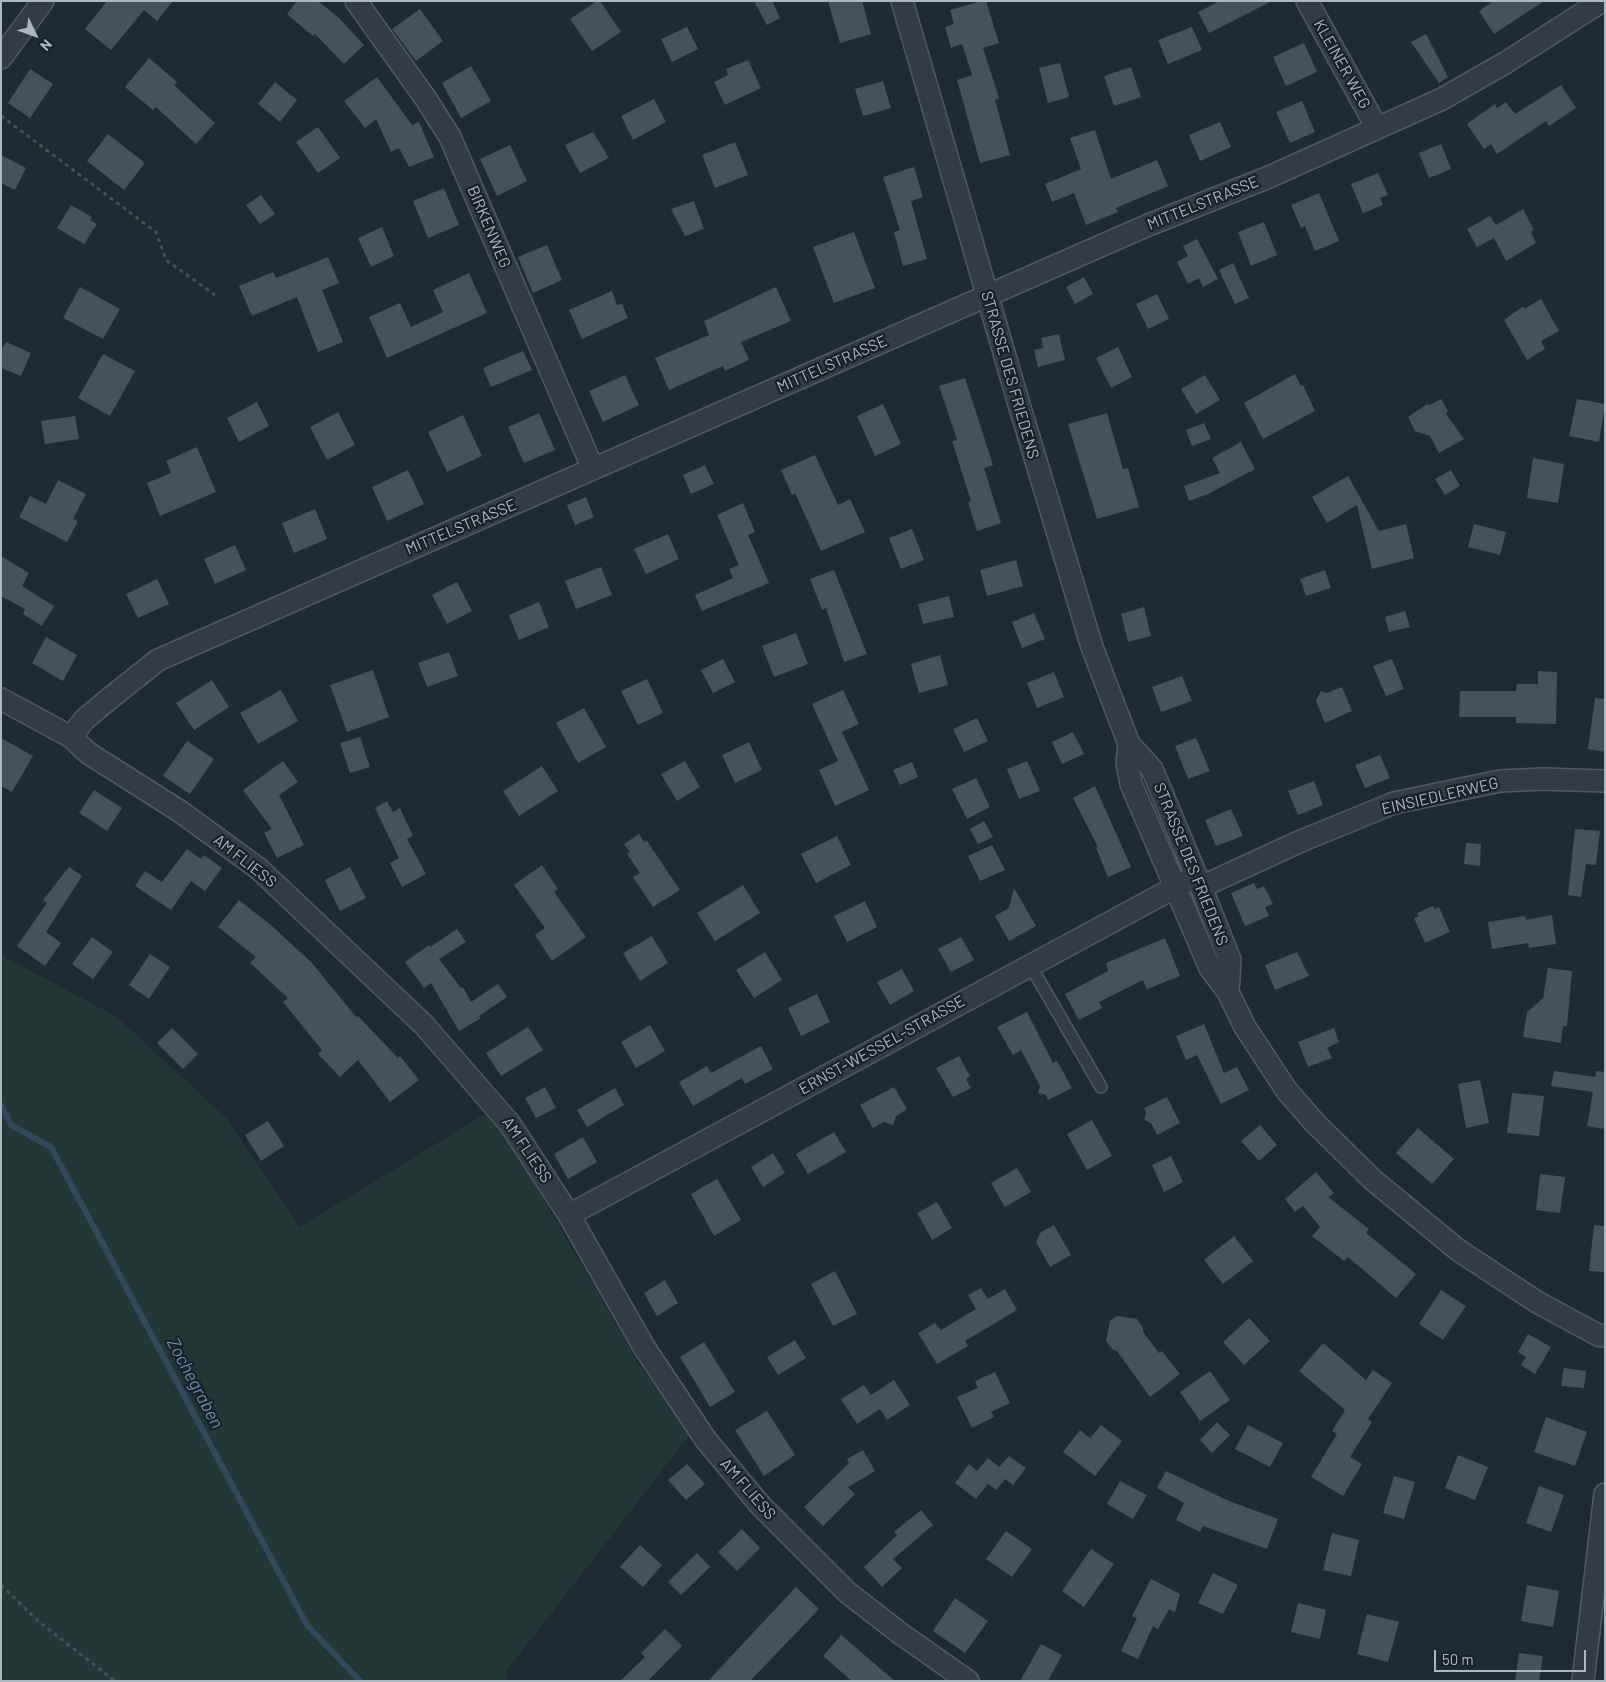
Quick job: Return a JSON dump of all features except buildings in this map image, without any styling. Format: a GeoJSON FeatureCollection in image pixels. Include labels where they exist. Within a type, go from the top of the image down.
{"type":"FeatureCollection","features":[{"type":"Feature","properties":{"kind":"street"},"geometry":{"type":"LineString","coordinates":[[1,58],[43,1]]}},
{"type":"Feature","properties":{"kind":"street","name":"BIRKENWEG"},"geometry":{"type":"LineString","coordinates":[[356,1],[426,98],[450,137],[593,470]]}},
{"type":"Feature","properties":{"kind":"street","name":"STRASSE DES FRIEDENS"},"geometry":{"type":"LineString","coordinates":[[902,1],[987,296],[1092,647],[1129,744],[1152,769],[1230,960],[1228,992]]}},
{"type":"Feature","properties":{"kind":"street","name":"KLEINER WEG"},"geometry":{"type":"LineString","coordinates":[[1306,1],[1377,128]]}},
{"type":"Feature","properties":{"kind":"street","name":"MITTELSTRASSE"},"geometry":{"type":"LineString","coordinates":[[71,737],[84,720],[104,702],[158,660],[1146,226],[1268,177],[1377,128],[1450,94],[1505,63],[1602,1]]}},
{"type":"Feature","properties":{"kind":"street","name":"AM FLIESS"},"geometry":{"type":"LineString","coordinates":[[1,699],[71,737],[88,753],[174,808],[259,869],[361,963],[424,1025],[495,1104],[569,1215],[644,1347],[706,1440],[761,1506],[848,1593],[901,1634],[968,1681]]}},
{"type":"Feature","properties":{"kind":"street","name":"STRASSE DES FRIEDENS"},"geometry":{"type":"LineString","coordinates":[[1129,744],[1130,784],[1210,968],[1228,992],[1254,1042],[1287,1091],[1315,1123],[1373,1180],[1478,1265],[1536,1302],[1598,1335],[1605,1336]]}},
{"type":"Feature","properties":{"kind":"street","name":"EINSIEDLERWEG"},"geometry":{"type":"LineString","coordinates":[[1199,882],[1394,803],[1500,780],[1605,781]]}},
{"type":"Feature","properties":{"kind":"street","name":"ERNST-WESSEL-STRASSE"},"geometry":{"type":"LineString","coordinates":[[569,1215],[1174,888],[1199,882]]}},
{"type":"Feature","properties":{"kind":"street"},"geometry":{"type":"LineString","coordinates":[[1584,1681],[1605,1494]]}},
{"type":"Feature","properties":{"kind":"lane"},"geometry":{"type":"LineString","coordinates":[[1030,965],[1101,1088]]}},
{"type":"Feature","properties":{"kind":"path"},"geometry":{"type":"LineString","coordinates":[[1,116],[156,232],[166,260],[215,294]]}},
{"type":"Feature","properties":{"kind":"path"},"geometry":{"type":"LineString","coordinates":[[1,1585],[38,1621],[115,1681]]}},
{"type":"Feature","properties":{"kind":"green space"},"geometry":{"type":"Polygon","coordinates":[[[1,955],[117,1017],[226,1118],[300,1227],[490,1111],[512,1144],[639,1365],[691,1433],[505,1673],[508,1681],[1,1681],[1,955]]]}},
{"type":"Feature","properties":{"kind":"waterway","name":"Zochegraben"},"geometry":{"type":"LineString","coordinates":[[1,1105],[11,1125],[51,1147],[307,1625],[360,1681]]}}]}
